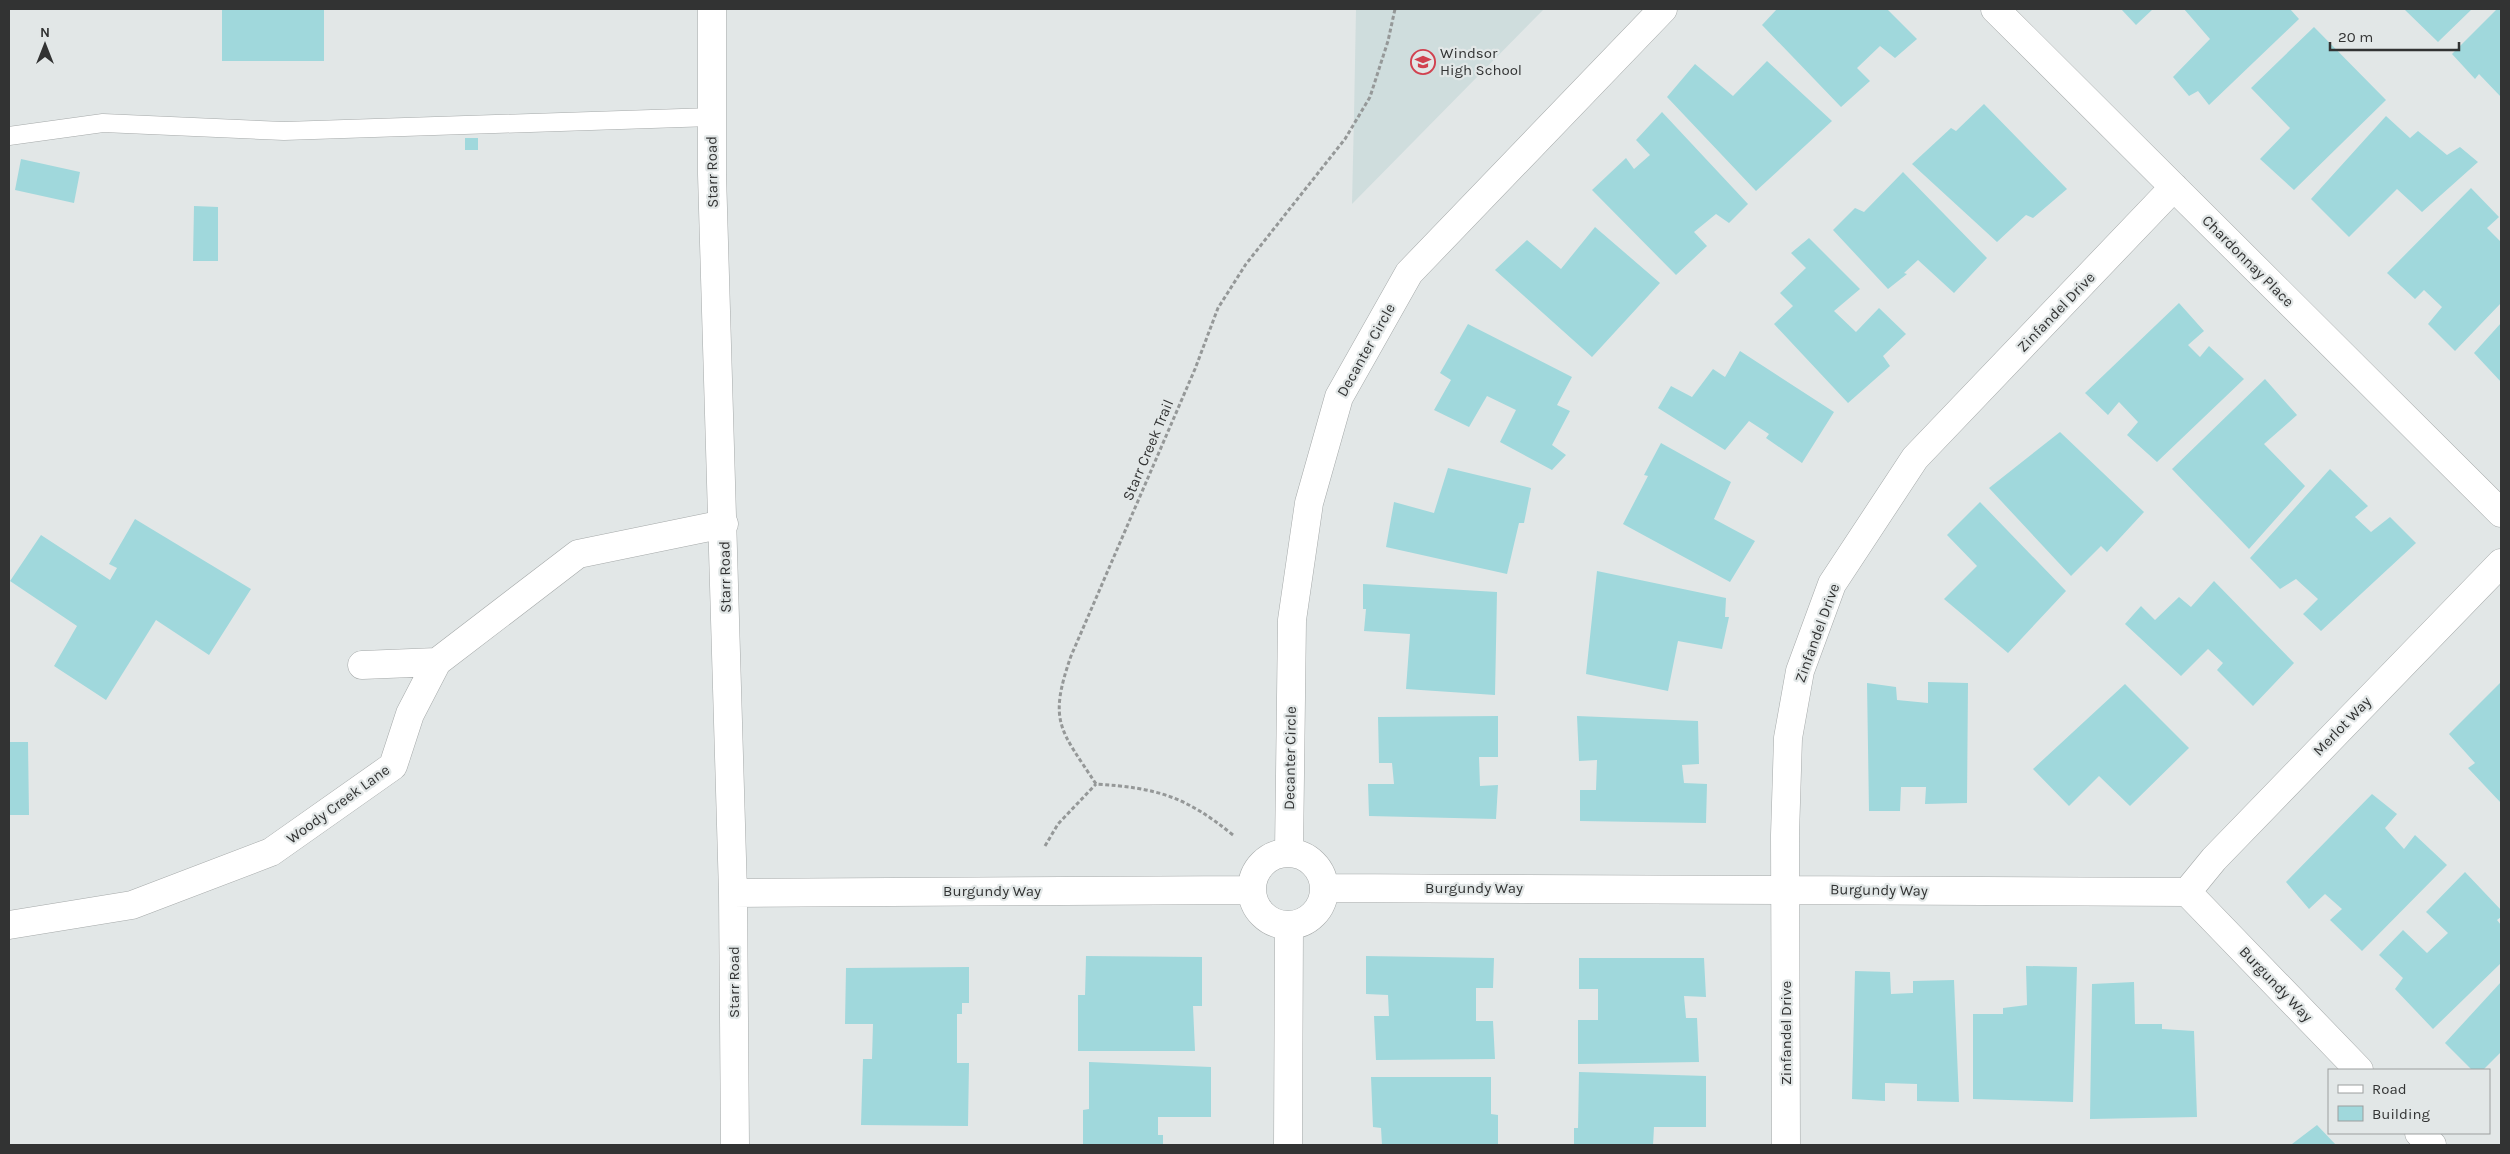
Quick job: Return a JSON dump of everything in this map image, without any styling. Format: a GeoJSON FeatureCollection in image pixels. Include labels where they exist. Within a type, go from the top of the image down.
{"type":"FeatureCollection","features":[{"type":"Feature","properties":{"kind":"street","name":"Starr Road"},"geometry":{"type":"LineString","coordinates":[[712,9],[712,117],[733,893],[735,1145]]}},
{"type":"Feature","properties":{"kind":"street","name":"Decanter Circle"},"geometry":{"type":"LineString","coordinates":[[1289,852],[1292,620],[1309,503],[1339,397],[1409,273],[1663,9]]}},
{"type":"Feature","properties":{"kind":"street","name":"Chardonnay Place"},"geometry":{"type":"LineString","coordinates":[[1995,9],[2501,513]]}},
{"type":"Feature","properties":{"kind":"street","name":"Zinfandel Drive"},"geometry":{"type":"LineString","coordinates":[[1786,1145],[1788,738],[1800,671],[1832,584],[1915,458],[2174,187]]}},
{"type":"Feature","properties":{"kind":"street","name":"Woody Creek Lane"},"geometry":{"type":"LineString","coordinates":[[9,925],[132,905],[271,852],[393,766],[410,714],[436,662],[578,554],[724,524]]}},
{"type":"Feature","properties":{"kind":"street","name":"Merlot Way"},"geometry":{"type":"LineString","coordinates":[[2187,892],[2214,859],[2501,563]]}},
{"type":"Feature","properties":{"kind":"street"},"geometry":{"type":"LineString","coordinates":[[362,665],[436,662]]}},
{"type":"Feature","properties":{"kind":"street"},"geometry":{"type":"LineString","coordinates":[[1289,852],[1310,860],[1318,867],[1325,888],[1324,900],[1318,910],[1300,923],[1289,925],[1267,918],[1254,900],[1251,890],[1256,871],[1262,864],[1279,853],[1289,852]]}},
{"type":"Feature","properties":{"kind":"street","name":"Burgundy Way"},"geometry":{"type":"LineString","coordinates":[[1325,888],[2187,892],[2358,1069]]}},
{"type":"Feature","properties":{"kind":"street","name":"Burgundy Way"},"geometry":{"type":"LineString","coordinates":[[733,893],[1251,890]]}},
{"type":"Feature","properties":{"kind":"street"},"geometry":{"type":"LineString","coordinates":[[1288,1145],[1289,925]]}},
{"type":"Feature","properties":{"kind":"street"},"geometry":{"type":"LineString","coordinates":[[2420,1134],[2432,1145]]}},
{"type":"Feature","properties":{"kind":"lane"},"geometry":{"type":"LineString","coordinates":[[9,136],[103,123],[284,131],[712,117]]}},
{"type":"Feature","properties":{"kind":"path","name":"Starr Creek Trail"},"geometry":{"type":"LineString","coordinates":[[1096,784],[1063,733],[1058,713],[1062,682],[1071,656],[1195,369],[1218,308],[1246,264],[1345,139],[1370,97],[1388,41],[1395,9]]}},
{"type":"Feature","properties":{"kind":"path"},"geometry":{"type":"LineString","coordinates":[[1046,846],[1058,824],[1096,784],[1130,786],[1174,796],[1209,816],[1233,835]]}},
{"type":"Feature","properties":{"kind":"shaded area","name":"Windsor High School"},"geometry":{"type":"Polygon","coordinates":[[[1356,9],[1544,9],[1352,204],[1354,116],[1356,9]]]}},
{"type":"Feature","properties":{"kind":"building"},"geometry":{"type":"Polygon","coordinates":[[[222,9],[324,9],[324,61],[222,61],[222,9]]]}},
{"type":"Feature","properties":{"kind":"building"},"geometry":{"type":"Polygon","coordinates":[[[1777,9],[1887,9],[1917,39],[1895,58],[1880,46],[1857,68],[1870,81],[1841,107],[1762,25],[1777,9]]]}},
{"type":"Feature","properties":{"kind":"building"},"geometry":{"type":"Polygon","coordinates":[[[2121,9],[2153,9],[2136,25],[2121,9]]]}},
{"type":"Feature","properties":{"kind":"building"},"geometry":{"type":"Polygon","coordinates":[[[2184,9],[2290,9],[2299,19],[2209,105],[2198,91],[2189,96],[2173,77],[2210,39],[2184,9]]]}},
{"type":"Feature","properties":{"kind":"building"},"geometry":{"type":"Polygon","coordinates":[[[2404,9],[2472,9],[2438,42],[2404,9]]]}},
{"type":"Feature","properties":{"kind":"building"},"geometry":{"type":"Polygon","coordinates":[[[2497,9],[2501,9],[2501,97],[2479,74],[2475,79],[2452,54],[2497,9]]]}},
{"type":"Feature","properties":{"kind":"building"},"geometry":{"type":"Polygon","coordinates":[[[2314,27],[2386,100],[2294,190],[2260,159],[2290,128],[2251,88],[2314,27]]]}},
{"type":"Feature","properties":{"kind":"building"},"geometry":{"type":"Polygon","coordinates":[[[1767,61],[1832,121],[1756,191],[1667,97],[1695,64],[1733,96],[1767,61]]]}},
{"type":"Feature","properties":{"kind":"building"},"geometry":{"type":"Polygon","coordinates":[[[1984,104],[2067,189],[2033,218],[2026,215],[1997,242],[1912,164],[1951,128],[1956,131],[1984,104]]]}},
{"type":"Feature","properties":{"kind":"building"},"geometry":{"type":"Polygon","coordinates":[[[1662,112],[1748,204],[1729,223],[1716,214],[1694,232],[1707,246],[1676,275],[1592,190],[1626,158],[1634,169],[1650,155],[1636,140],[1662,112]]]}},
{"type":"Feature","properties":{"kind":"building"},"geometry":{"type":"Polygon","coordinates":[[[2386,116],[2410,138],[2418,131],[2447,155],[2460,147],[2478,162],[2422,212],[2397,189],[2349,237],[2311,199],[2386,116]]]}},
{"type":"Feature","properties":{"kind":"building"},"geometry":{"type":"Polygon","coordinates":[[[465,138],[478,138],[478,150],[465,150],[465,138]]]}},
{"type":"Feature","properties":{"kind":"building"},"geometry":{"type":"Polygon","coordinates":[[[21,159],[80,172],[74,203],[15,190],[21,159]]]}},
{"type":"Feature","properties":{"kind":"building"},"geometry":{"type":"Polygon","coordinates":[[[1903,172],[1987,258],[1954,293],[1918,260],[1904,273],[1907,274],[1888,289],[1833,230],[1855,208],[1864,212],[1903,172]]]}},
{"type":"Feature","properties":{"kind":"building"},"geometry":{"type":"Polygon","coordinates":[[[2471,188],[2499,217],[2487,228],[2501,242],[2501,303],[2455,351],[2428,324],[2442,307],[2424,290],[2415,299],[2387,273],[2471,188]]]}},
{"type":"Feature","properties":{"kind":"building"},"geometry":{"type":"Polygon","coordinates":[[[194,206],[218,207],[218,261],[193,261],[194,206]]]}},
{"type":"Feature","properties":{"kind":"building"},"geometry":{"type":"Polygon","coordinates":[[[1595,227],[1660,283],[1592,357],[1495,270],[1527,240],[1561,269],[1595,227]]]}},
{"type":"Feature","properties":{"kind":"building"},"geometry":{"type":"Polygon","coordinates":[[[1809,238],[1860,289],[1834,311],[1856,332],[1879,308],[1906,334],[1883,356],[1890,366],[1848,403],[1774,324],[1793,306],[1780,293],[1806,268],[1791,253],[1809,238]]]}},
{"type":"Feature","properties":{"kind":"building"},"geometry":{"type":"Polygon","coordinates":[[[2179,303],[2204,331],[2188,345],[2200,357],[2209,346],[2244,379],[2157,462],[2127,435],[2138,422],[2119,402],[2108,415],[2085,393],[2179,303]]]}},
{"type":"Feature","properties":{"kind":"building"},"geometry":{"type":"Polygon","coordinates":[[[2501,323],[2501,382],[2474,353],[2501,323]]]}},
{"type":"Feature","properties":{"kind":"building"},"geometry":{"type":"Polygon","coordinates":[[[1468,324],[1572,377],[1557,405],[1570,411],[1552,445],[1566,455],[1552,470],[1500,442],[1516,410],[1487,396],[1469,427],[1434,410],[1451,380],[1440,373],[1468,324]]]}},
{"type":"Feature","properties":{"kind":"building"},"geometry":{"type":"Polygon","coordinates":[[[1740,351],[1834,412],[1802,463],[1766,438],[1769,434],[1749,421],[1725,450],[1658,408],[1671,386],[1692,397],[1713,369],[1725,377],[1740,351]]]}},
{"type":"Feature","properties":{"kind":"building"},"geometry":{"type":"Polygon","coordinates":[[[2265,379],[2297,415],[2264,444],[2305,486],[2249,549],[2172,469],[2265,379]]]}},
{"type":"Feature","properties":{"kind":"building"},"geometry":{"type":"Polygon","coordinates":[[[2060,432],[2144,512],[2107,552],[2101,546],[2071,576],[1989,488],[2060,432]]]}},
{"type":"Feature","properties":{"kind":"building"},"geometry":{"type":"Polygon","coordinates":[[[1661,443],[1731,482],[1714,519],[1755,541],[1730,582],[1623,524],[1648,476],[1644,475],[1661,443]]]}},
{"type":"Feature","properties":{"kind":"building"},"geometry":{"type":"Polygon","coordinates":[[[1448,468],[1531,488],[1524,523],[1519,523],[1507,574],[1386,547],[1394,502],[1434,513],[1448,468]]]}},
{"type":"Feature","properties":{"kind":"building"},"geometry":{"type":"Polygon","coordinates":[[[2330,469],[2368,506],[2355,517],[2371,532],[2390,517],[2416,543],[2321,631],[2303,614],[2318,599],[2296,579],[2280,589],[2250,558],[2330,469]]]}},
{"type":"Feature","properties":{"kind":"building"},"geometry":{"type":"Polygon","coordinates":[[[1980,502],[2066,591],[2008,653],[1944,599],[1977,566],[1947,535],[1980,502]]]}},
{"type":"Feature","properties":{"kind":"building"},"geometry":{"type":"Polygon","coordinates":[[[135,519],[251,589],[209,655],[156,620],[106,700],[54,666],[77,626],[10,581],[41,535],[110,580],[117,568],[109,564],[135,519]]]}},
{"type":"Feature","properties":{"kind":"building"},"geometry":{"type":"Polygon","coordinates":[[[1597,571],[1726,598],[1725,617],[1729,617],[1722,649],[1678,641],[1668,691],[1586,674],[1597,571]]]}},
{"type":"Feature","properties":{"kind":"building"},"geometry":{"type":"Polygon","coordinates":[[[2214,581],[2294,663],[2253,706],[2217,670],[2223,663],[2208,649],[2181,676],[2125,624],[2141,606],[2155,620],[2179,597],[2191,607],[2214,581]]]}},
{"type":"Feature","properties":{"kind":"building"},"geometry":{"type":"Polygon","coordinates":[[[1363,584],[1497,592],[1495,695],[1406,689],[1410,634],[1364,631],[1366,609],[1363,609],[1363,584]]]}},
{"type":"Feature","properties":{"kind":"building"},"geometry":{"type":"Polygon","coordinates":[[[1928,682],[1968,683],[1967,803],[1925,804],[1926,787],[1901,787],[1900,811],[1869,811],[1867,683],[1896,687],[1897,700],[1928,703],[1928,682]]]}},
{"type":"Feature","properties":{"kind":"building"},"geometry":{"type":"Polygon","coordinates":[[[2501,682],[2501,803],[2468,768],[2475,763],[2449,734],[2501,682]]]}},
{"type":"Feature","properties":{"kind":"building"},"geometry":{"type":"Polygon","coordinates":[[[2125,684],[2189,748],[2130,806],[2099,776],[2069,806],[2033,769],[2125,684]]]}},
{"type":"Feature","properties":{"kind":"building"},"geometry":{"type":"Polygon","coordinates":[[[1498,716],[1498,757],[1479,757],[1480,786],[1498,785],[1496,819],[1369,816],[1368,784],[1394,784],[1392,763],[1379,763],[1378,717],[1498,716]]]}},
{"type":"Feature","properties":{"kind":"building"},"geometry":{"type":"Polygon","coordinates":[[[1577,716],[1698,721],[1699,764],[1682,765],[1684,783],[1707,784],[1706,823],[1580,821],[1580,790],[1596,790],[1597,760],[1579,761],[1577,716]]]}},
{"type":"Feature","properties":{"kind":"building"},"geometry":{"type":"Polygon","coordinates":[[[9,742],[28,742],[29,815],[9,815],[9,742]]]}},
{"type":"Feature","properties":{"kind":"building"},"geometry":{"type":"Polygon","coordinates":[[[2372,794],[2397,814],[2385,828],[2404,849],[2415,835],[2447,865],[2362,951],[2330,920],[2342,909],[2325,894],[2309,909],[2286,882],[2372,794]]]}},
{"type":"Feature","properties":{"kind":"building"},"geometry":{"type":"Polygon","coordinates":[[[2465,872],[2501,910],[2501,917],[2497,920],[2501,925],[2501,963],[2433,1029],[2395,989],[2403,978],[2379,955],[2403,930],[2427,953],[2448,933],[2426,912],[2465,872]]]}},
{"type":"Feature","properties":{"kind":"building"},"geometry":{"type":"Polygon","coordinates":[[[1086,956],[1202,957],[1202,1006],[1193,1006],[1195,1051],[1078,1051],[1078,995],[1085,995],[1086,956]]]}},
{"type":"Feature","properties":{"kind":"building"},"geometry":{"type":"Polygon","coordinates":[[[1366,956],[1494,958],[1493,988],[1476,988],[1476,1021],[1493,1021],[1495,1059],[1376,1060],[1374,1016],[1389,1016],[1388,995],[1366,994],[1366,956]]]}},
{"type":"Feature","properties":{"kind":"building"},"geometry":{"type":"Polygon","coordinates":[[[1579,958],[1704,958],[1706,997],[1684,996],[1686,1018],[1697,1018],[1699,1062],[1578,1064],[1578,1020],[1598,1020],[1598,989],[1579,989],[1579,958]]]}},
{"type":"Feature","properties":{"kind":"building"},"geometry":{"type":"Polygon","coordinates":[[[2026,966],[2077,967],[2073,1102],[1973,1099],[1973,1014],[2003,1014],[2003,1008],[2027,1005],[2026,966]]]}},
{"type":"Feature","properties":{"kind":"building"},"geometry":{"type":"Polygon","coordinates":[[[969,967],[969,1003],[962,1003],[962,1014],[957,1014],[957,1063],[969,1063],[968,1126],[861,1125],[863,1059],[872,1059],[873,1024],[845,1024],[846,968],[969,967]]]}},
{"type":"Feature","properties":{"kind":"building"},"geometry":{"type":"Polygon","coordinates":[[[1855,971],[1890,972],[1891,994],[1913,993],[1913,981],[1954,980],[1959,1102],[1917,1101],[1917,1084],[1885,1083],[1885,1101],[1852,1099],[1855,971]]]}},
{"type":"Feature","properties":{"kind":"building"},"geometry":{"type":"Polygon","coordinates":[[[2134,982],[2135,1024],[2162,1024],[2162,1029],[2194,1031],[2197,1117],[2090,1119],[2092,984],[2134,982]]]}},
{"type":"Feature","properties":{"kind":"building"},"geometry":{"type":"Polygon","coordinates":[[[2501,982],[2501,1052],[2484,1069],[2471,1069],[2445,1043],[2501,982]]]}},
{"type":"Feature","properties":{"kind":"building"},"geometry":{"type":"Polygon","coordinates":[[[1089,1062],[1211,1067],[1211,1117],[1158,1117],[1158,1135],[1163,1135],[1163,1145],[1083,1145],[1083,1110],[1089,1109],[1089,1062]]]}},
{"type":"Feature","properties":{"kind":"building"},"geometry":{"type":"Polygon","coordinates":[[[1579,1072],[1706,1076],[1706,1127],[1654,1127],[1653,1145],[1574,1145],[1574,1128],[1578,1128],[1579,1072]]]}},
{"type":"Feature","properties":{"kind":"building"},"geometry":{"type":"Polygon","coordinates":[[[1371,1077],[1491,1077],[1491,1114],[1498,1115],[1498,1145],[1382,1145],[1381,1128],[1373,1127],[1371,1077]]]}},
{"type":"Feature","properties":{"kind":"building"},"geometry":{"type":"Polygon","coordinates":[[[2317,1125],[2336,1145],[2292,1144],[2317,1125]]]}},
{"type":"Feature","properties":{"kind":"place","name":"Windsor High School"},"geometry":{"type":"Point","coordinates":[1423,62]}}]}
